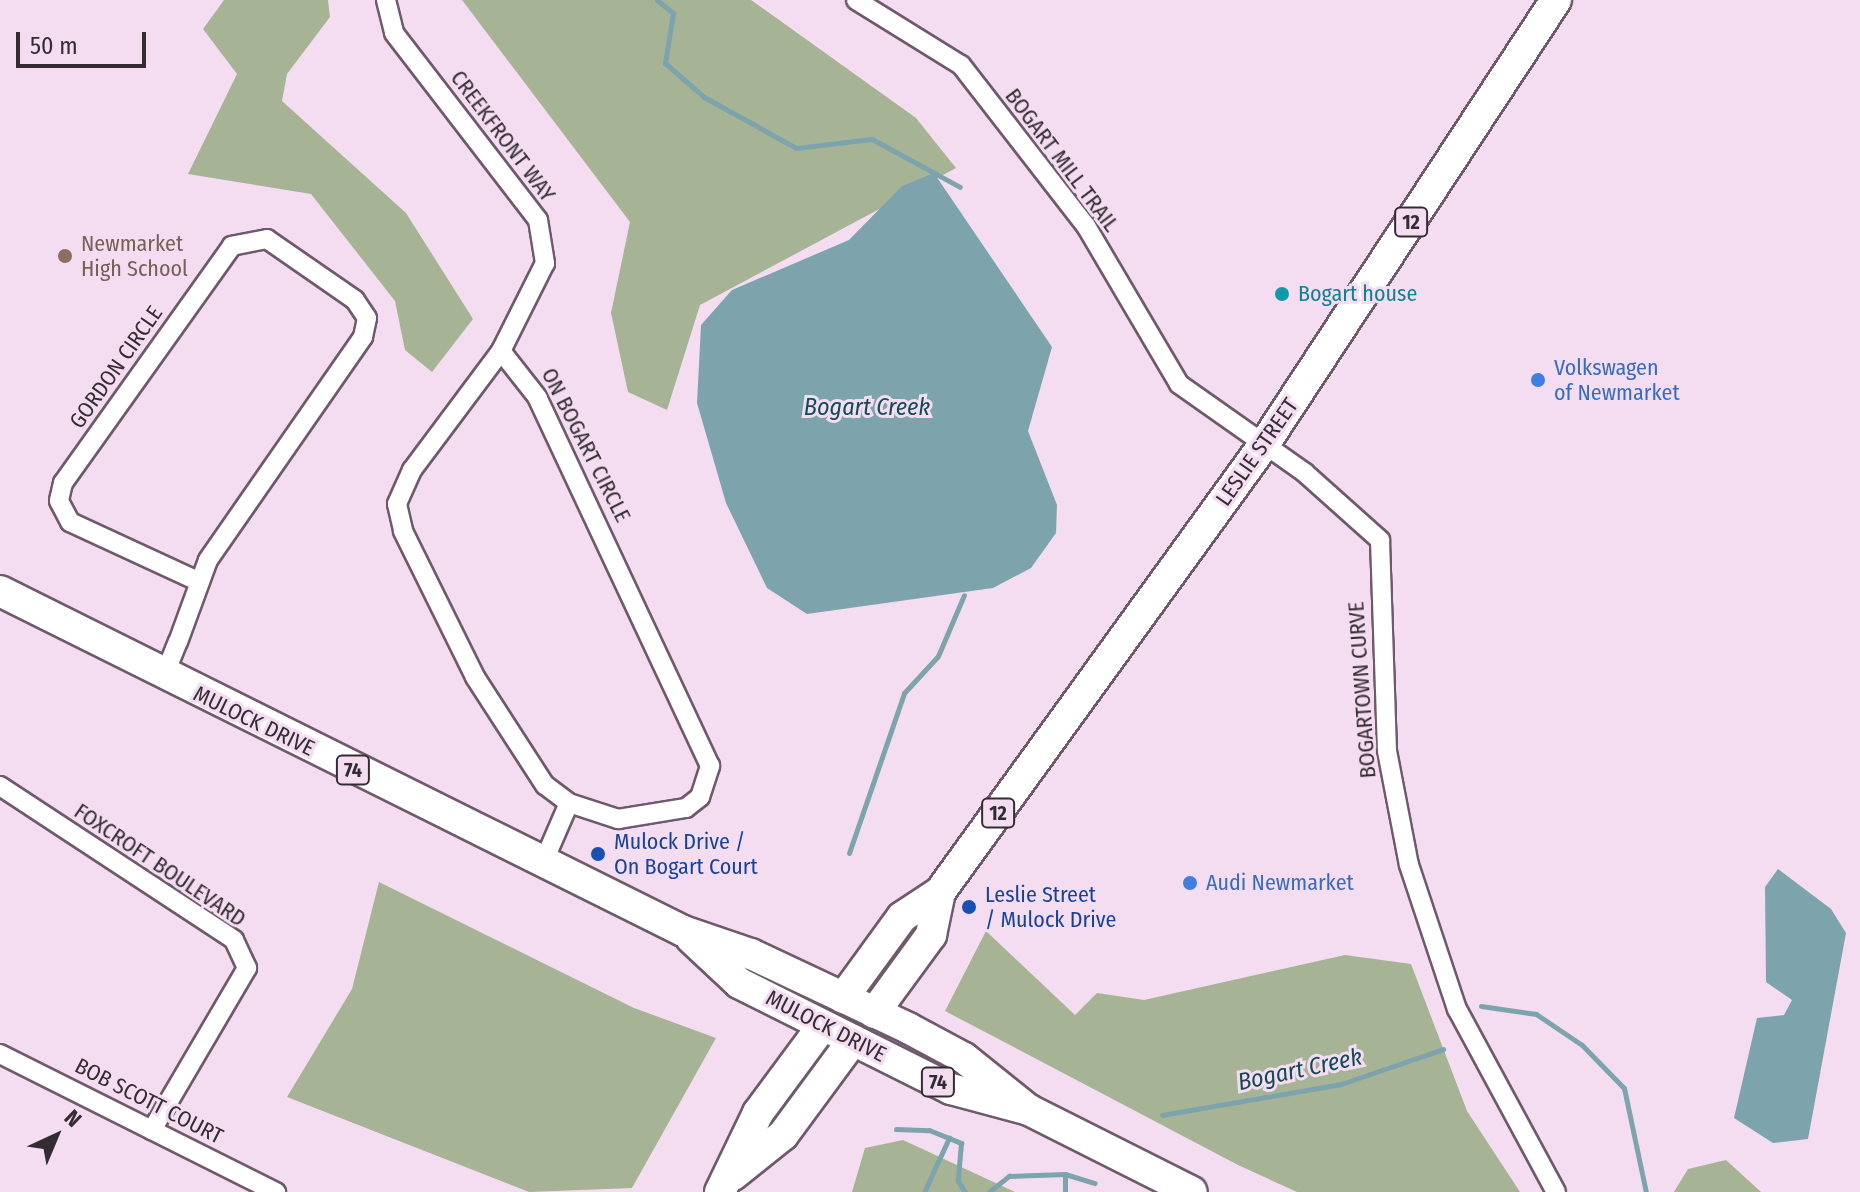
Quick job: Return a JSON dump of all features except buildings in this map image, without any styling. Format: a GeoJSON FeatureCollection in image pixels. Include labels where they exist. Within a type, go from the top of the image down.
{"type":"FeatureCollection","features":[{"type":"Feature","properties":{"kind":"main road","name":"LESLIE STREET"},"geometry":{"type":"LineString","coordinates":[[843,998],[902,917],[940,892],[1265,443],[1556,0]]}},
{"type":"Feature","properties":{"kind":"main road","name":"MULOCK DRIVE"},"geometry":{"type":"LineString","coordinates":[[0,591],[164,676],[683,931],[843,998],[964,1058],[1029,1110]]}},
{"type":"Feature","properties":{"kind":"main road","name":"LESLIE STREET"},"geometry":{"type":"LineString","coordinates":[[874,1013],[931,935],[940,892]]}},
{"type":"Feature","properties":{"kind":"main road","name":"MULOCK DRIVE"},"geometry":{"type":"LineString","coordinates":[[683,931],[739,983],[951,1089],[1029,1110],[1192,1192]]}},
{"type":"Feature","properties":{"kind":"main road"},"geometry":{"type":"LineString","coordinates":[[726,1184],[758,1113],[823,1025]]}},
{"type":"Feature","properties":{"kind":"main road"},"geometry":{"type":"LineString","coordinates":[[726,1184],[783,1135],[853,1040]]}},
{"type":"Feature","properties":{"kind":"street","name":"CREEKFRONT WAY"},"geometry":{"type":"LineString","coordinates":[[386,0],[394,33],[538,220],[540,283],[501,351]]}},
{"type":"Feature","properties":{"kind":"street","name":"BOGART MILL TRAIL"},"geometry":{"type":"LineString","coordinates":[[856,0],[961,65],[1086,226],[1179,384],[1265,443]]}},
{"type":"Feature","properties":{"kind":"street","name":"GORDON CIRCLE"},"geometry":{"type":"LineString","coordinates":[[164,676],[200,582],[363,337],[367,318],[355,300],[267,239],[232,246],[63,483],[59,501],[70,522],[200,582]]}},
{"type":"Feature","properties":{"kind":"street","name":"ON BOGART CIRCLE"},"geometry":{"type":"LineString","coordinates":[[501,351],[538,398],[710,766],[700,797],[670,813],[618,819],[569,803],[522,758],[468,663],[397,504],[424,449],[501,351]]}},
{"type":"Feature","properties":{"kind":"street","name":"BOGARTOWN CURVE"},"geometry":{"type":"LineString","coordinates":[[1265,443],[1356,512],[1380,540],[1387,751],[1409,865],[1457,1009],[1556,1192]]}},
{"type":"Feature","properties":{"kind":"street","name":"FOXCROFT BOULEVARD"},"geometry":{"type":"LineString","coordinates":[[0,786],[234,940],[247,968],[152,1130]]}},
{"type":"Feature","properties":{"kind":"street"},"geometry":{"type":"LineString","coordinates":[[543,863],[569,803]]}},
{"type":"Feature","properties":{"kind":"street","name":"BOB SCOTT COURT"},"geometry":{"type":"LineString","coordinates":[[0,1054],[276,1192]]}},
{"type":"Feature","properties":{"kind":"shaded area"},"geometry":{"type":"Polygon","coordinates":[[[224,0],[328,0],[330,17],[287,74],[282,101],[406,213],[473,319],[432,372],[405,350],[395,301],[311,194],[188,174],[237,74],[203,29],[224,0]]]}},
{"type":"Feature","properties":{"kind":"shaded area"},"geometry":{"type":"Polygon","coordinates":[[[462,0],[751,0],[916,118],[956,168],[700,305],[667,410],[628,392],[611,313],[630,222],[462,0]]]}},
{"type":"Feature","properties":{"kind":"shaded area"},"geometry":{"type":"Polygon","coordinates":[[[379,882],[634,1008],[716,1038],[632,1188],[529,1192],[287,1097],[352,989],[379,882]]]}},
{"type":"Feature","properties":{"kind":"shaded area"},"geometry":{"type":"Polygon","coordinates":[[[986,931],[1075,1015],[1097,993],[1144,1000],[1345,955],[1411,964],[1467,1111],[1520,1192],[1297,1192],[1238,1165],[945,1011],[986,931]]]}},
{"type":"Feature","properties":{"kind":"shaded area"},"geometry":{"type":"Polygon","coordinates":[[[903,1140],[1015,1192],[852,1192],[865,1148],[903,1140]]]}},
{"type":"Feature","properties":{"kind":"shaded area"},"geometry":{"type":"Polygon","coordinates":[[[1726,1160],[1761,1192],[1674,1192],[1688,1169],[1726,1160]]]}},
{"type":"Feature","properties":{"kind":"water","name":"Bogart Creek"},"geometry":{"type":"Polygon","coordinates":[[[934,173],[1052,347],[1028,431],[1057,505],[1056,533],[1031,568],[993,588],[807,614],[767,588],[726,503],[697,403],[701,325],[732,290],[849,240],[902,186],[934,173]]]}},
{"type":"Feature","properties":{"kind":"water"},"geometry":{"type":"Polygon","coordinates":[[[1778,869],[1831,909],[1846,933],[1808,1139],[1773,1143],[1734,1118],[1757,1018],[1784,1015],[1792,1000],[1766,982],[1765,887],[1778,869]]]}},
{"type":"Feature","properties":{"kind":"waterway","name":"Bogart Creek"},"geometry":{"type":"LineString","coordinates":[[657,0],[673,13],[665,63],[704,97],[796,148],[872,139],[960,187]]}},
{"type":"Feature","properties":{"kind":"waterway","name":"Bogart Creek"},"geometry":{"type":"LineString","coordinates":[[849,853],[904,693],[938,656],[964,595]]}},
{"type":"Feature","properties":{"kind":"waterway","name":"Bogart Creek"},"geometry":{"type":"LineString","coordinates":[[1481,1006],[1536,1014],[1582,1045],[1624,1088],[1646,1192]]}},
{"type":"Feature","properties":{"kind":"waterway","name":"Bogart Creek"},"geometry":{"type":"LineString","coordinates":[[1162,1115],[1341,1084],[1443,1049]]}},
{"type":"Feature","properties":{"kind":"waterway","name":"Bogart Creek"},"geometry":{"type":"LineString","coordinates":[[896,1129],[929,1130],[961,1143],[958,1181],[965,1192]]}},
{"type":"Feature","properties":{"kind":"waterway"},"geometry":{"type":"LineString","coordinates":[[924,1192],[949,1138]]}},
{"type":"Feature","properties":{"kind":"waterway","name":"Bogart Creek"},"geometry":{"type":"LineString","coordinates":[[989,1192],[1009,1176],[1065,1174],[1095,1183]]}},
{"type":"Feature","properties":{"kind":"waterway"},"geometry":{"type":"LineString","coordinates":[[1065,1174],[1065,1192]]}},
{"type":"Feature","properties":{"kind":"place","name":"Newmarket High School"},"geometry":{"type":"Point","coordinates":[65,256]}},
{"type":"Feature","properties":{"kind":"place","name":"Bogart house"},"geometry":{"type":"Point","coordinates":[1282,294]}},
{"type":"Feature","properties":{"kind":"place","name":"Volkswagen of Newmarket"},"geometry":{"type":"Point","coordinates":[1538,380]}},
{"type":"Feature","properties":{"kind":"place","name":"Mulock Drive / On Bogart Court"},"geometry":{"type":"Point","coordinates":[598,854]}},
{"type":"Feature","properties":{"kind":"place","name":"Audi Newmarket"},"geometry":{"type":"Point","coordinates":[1190,883]}},
{"type":"Feature","properties":{"kind":"place","name":"Leslie Street / Mulock Drive"},"geometry":{"type":"Point","coordinates":[969,907]}}]}
